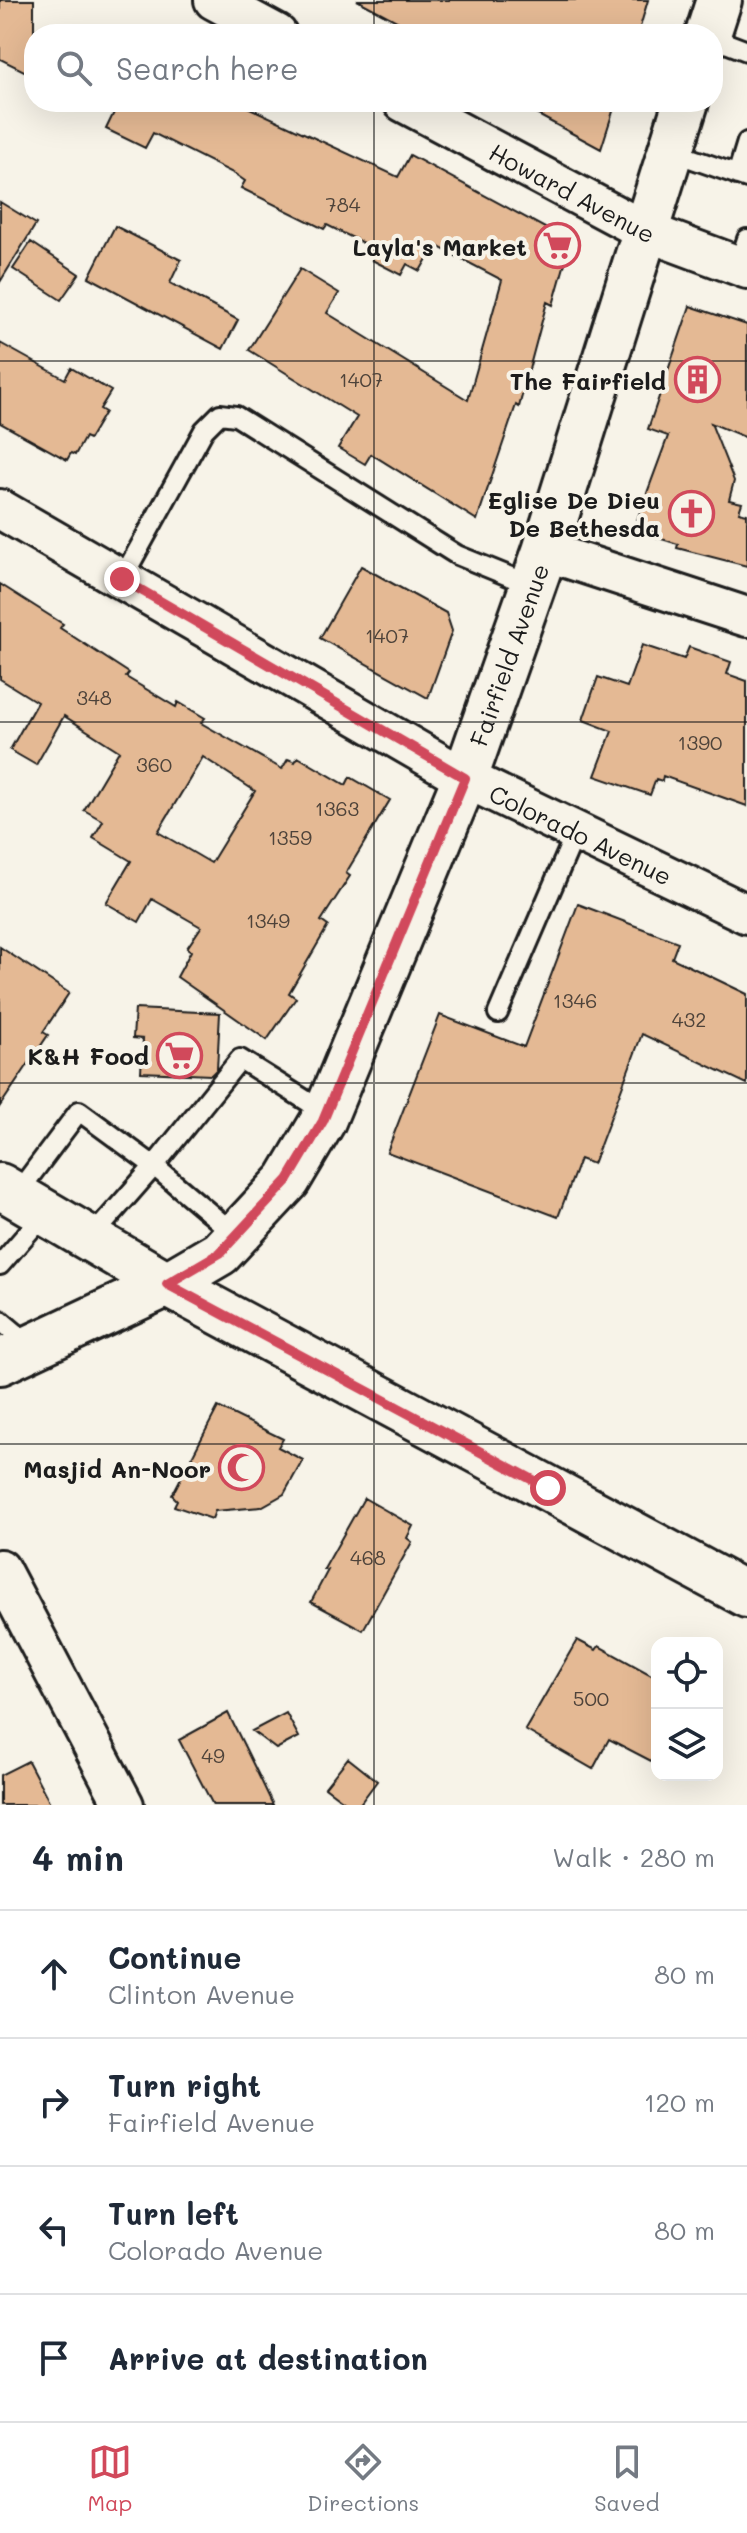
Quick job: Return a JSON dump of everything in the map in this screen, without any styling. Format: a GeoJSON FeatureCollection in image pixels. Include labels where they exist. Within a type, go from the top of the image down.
{"type":"FeatureCollection","features":[{"type":"Feature","properties":{"kind":"main road"},"geometry":{"type":"LineString","coordinates":[[711,24],[719,0]]}},
{"type":"Feature","properties":{"kind":"main road","name":"Fairfield Avenue"},"geometry":{"type":"LineString","coordinates":[[11,1343],[167,1284],[220,1253],[238,1238],[288,1180],[326,1113],[465,778],[539,568],[683,112]]}},
{"type":"Feature","properties":{"kind":"main road"},"geometry":{"type":"LineString","coordinates":[[20,1198],[167,1284],[747,1595]]}},
{"type":"Feature","properties":{"kind":"street"},"geometry":{"type":"LineString","coordinates":[[214,0],[258,24]]}},
{"type":"Feature","properties":{"kind":"street","name":"Howard Avenue"},"geometry":{"type":"LineString","coordinates":[[422,112],[645,231],[744,258]]}},
{"type":"Feature","properties":{"kind":"street","name":"Colorado Avenue"},"geometry":{"type":"LineString","coordinates":[[0,509],[465,778],[747,914]]}},
{"type":"Feature","properties":{"kind":"street"},"geometry":{"type":"LineString","coordinates":[[539,568],[747,617]]}},
{"type":"Feature","properties":{"kind":"street"},"geometry":{"type":"LineString","coordinates":[[0,1569],[124,1805]]}},
{"type":"Feature","properties":{"kind":"lane"},"geometry":{"type":"LineString","coordinates":[[723,42],[747,51]]}},
{"type":"Feature","properties":{"kind":"lane"},"geometry":{"type":"LineString","coordinates":[[670,151],[742,177],[747,142]]}},
{"type":"Feature","properties":{"kind":"lane"},"geometry":{"type":"LineString","coordinates":[[122,579],[204,430],[220,414],[236,416],[457,555],[539,568]]}},
{"type":"Feature","properties":{"kind":"lane"},"geometry":{"type":"LineString","coordinates":[[498,1013],[576,832]]}},
{"type":"Feature","properties":{"kind":"lane"},"geometry":{"type":"LineString","coordinates":[[90,1239],[154,1166],[240,1059],[326,1113]]}},
{"type":"Feature","properties":{"kind":"lane"},"geometry":{"type":"LineString","coordinates":[[1,1262],[20,1198],[79,1111],[154,1166],[238,1238]]}},
{"type":"Feature","properties":{"kind":"building"},"geometry":{"type":"Polygon","coordinates":[[[0,0],[34,0],[34,24],[24,24],[24,71],[0,59],[0,0]]]}},
{"type":"Feature","properties":{"kind":"building"},"geometry":{"type":"Polygon","coordinates":[[[357,0],[648,0],[641,24],[402,24],[357,0]]]}},
{"type":"Feature","properties":{"kind":"building"},"geometry":{"type":"Polygon","coordinates":[[[114,112],[258,112],[398,177],[410,155],[571,242],[553,305],[547,302],[519,407],[516,405],[477,520],[371,454],[365,464],[338,448],[357,417],[249,350],[300,269],[339,293],[327,313],[468,400],[502,280],[435,245],[420,271],[407,264],[401,275],[372,260],[377,250],[327,225],[324,229],[241,188],[245,181],[235,174],[153,133],[145,148],[106,129],[114,112]]]}},
{"type":"Feature","properties":{"kind":"building"},"geometry":{"type":"Polygon","coordinates":[[[533,112],[613,112],[601,149],[533,112]]]}},
{"type":"Feature","properties":{"kind":"building"},"geometry":{"type":"Polygon","coordinates":[[[0,202],[36,224],[0,282],[0,202]]]}},
{"type":"Feature","properties":{"kind":"building"},"geometry":{"type":"Polygon","coordinates":[[[115,226],[181,260],[170,283],[238,320],[223,349],[89,277],[115,226]]]}},
{"type":"Feature","properties":{"kind":"building"},"geometry":{"type":"Polygon","coordinates":[[[31,242],[79,274],[61,300],[13,269],[31,242]]]}},
{"type":"Feature","properties":{"kind":"building"},"geometry":{"type":"Polygon","coordinates":[[[690,306],[747,325],[747,438],[711,423],[734,481],[729,500],[742,503],[739,512],[747,514],[747,566],[677,548],[678,544],[652,536],[654,526],[637,520],[668,436],[648,429],[690,306]]]}},
{"type":"Feature","properties":{"kind":"building"},"geometry":{"type":"Polygon","coordinates":[[[0,343],[65,379],[71,368],[111,391],[100,409],[105,412],[89,439],[85,437],[75,455],[71,453],[67,460],[0,423],[0,343]]]}},
{"type":"Feature","properties":{"kind":"building"},"geometry":{"type":"Polygon","coordinates":[[[361,566],[446,613],[452,631],[428,698],[320,638],[361,566]]]}},
{"type":"Feature","properties":{"kind":"building"},"geometry":{"type":"Polygon","coordinates":[[[0,584],[63,624],[60,628],[129,673],[126,677],[176,707],[178,702],[205,718],[201,723],[282,769],[288,759],[295,762],[298,757],[346,785],[350,777],[390,800],[346,873],[350,876],[321,921],[328,926],[289,993],[296,998],[267,1040],[177,977],[191,951],[187,948],[201,927],[152,899],[139,922],[106,903],[131,861],[93,838],[103,821],[84,810],[119,751],[64,716],[36,765],[10,750],[37,702],[0,679],[0,584]],[[203,757],[158,832],[211,863],[255,791],[203,757]]]}},
{"type":"Feature","properties":{"kind":"building"},"geometry":{"type":"Polygon","coordinates":[[[642,645],[684,659],[689,647],[731,662],[727,674],[747,681],[747,806],[663,776],[662,781],[656,779],[650,795],[595,776],[612,731],[583,720],[598,677],[627,687],[642,645]]]}},
{"type":"Feature","properties":{"kind":"building"},"geometry":{"type":"Polygon","coordinates":[[[578,904],[678,942],[672,958],[747,994],[747,1084],[642,1034],[593,1164],[580,1159],[558,1217],[387,1152],[440,1015],[524,1047],[578,904]]]}},
{"type":"Feature","properties":{"kind":"building"},"geometry":{"type":"Polygon","coordinates":[[[0,947],[69,993],[43,1032],[48,1035],[0,1106],[0,947]]]}},
{"type":"Feature","properties":{"kind":"building","name":"K&H Food"},"geometry":{"type":"Polygon","coordinates":[[[135,1009],[220,1013],[217,1069],[211,1075],[141,1072],[143,1039],[133,1038],[135,1009]]]}},
{"type":"Feature","properties":{"kind":"building","name":"Masjid An-Noor"},"geometry":{"type":"Polygon","coordinates":[[[218,1407],[283,1439],[278,1447],[303,1460],[284,1494],[261,1507],[215,1511],[212,1519],[174,1506],[177,1500],[172,1495],[218,1407]]]}},
{"type":"Feature","properties":{"kind":"building"},"geometry":{"type":"Polygon","coordinates":[[[364,1498],[413,1526],[407,1538],[412,1542],[363,1630],[311,1602],[328,1570],[324,1569],[364,1498]]]}},
{"type":"Feature","properties":{"kind":"building"},"geometry":{"type":"Polygon","coordinates":[[[577,1640],[596,1650],[599,1646],[651,1675],[651,1761],[609,1739],[593,1769],[525,1730],[577,1640]]]}},
{"type":"Feature","properties":{"kind":"building"},"geometry":{"type":"Polygon","coordinates":[[[228,1713],[273,1805],[213,1805],[179,1740],[228,1713]]]}},
{"type":"Feature","properties":{"kind":"building"},"geometry":{"type":"Polygon","coordinates":[[[286,1713],[299,1737],[276,1749],[252,1731],[286,1713]]]}},
{"type":"Feature","properties":{"kind":"building"},"geometry":{"type":"Polygon","coordinates":[[[348,1758],[377,1781],[359,1805],[349,1805],[325,1787],[348,1758]]]}},
{"type":"Feature","properties":{"kind":"building"},"geometry":{"type":"Polygon","coordinates":[[[28,1761],[51,1805],[0,1805],[0,1775],[28,1761]]]}},
{"type":"Feature","properties":{"kind":"place","name":"Layla's Market"},"geometry":{"type":"Point","coordinates":[558,246]}},
{"type":"Feature","properties":{"kind":"place","name":"The Fairfield"},"geometry":{"type":"Point","coordinates":[697,380]}},
{"type":"Feature","properties":{"kind":"place","name":"Eglise De Dieu De Bethesda"},"geometry":{"type":"Point","coordinates":[691,513]}},
{"type":"Feature","properties":{"kind":"place","name":"K&H Food"},"geometry":{"type":"Point","coordinates":[180,1055]}},
{"type":"Feature","properties":{"kind":"place","name":"Masjid An-Noor"},"geometry":{"type":"Point","coordinates":[242,1468]}},
{"type":"Feature","properties":{"kind":"route"},"geometry":{"type":"LineString","coordinates":[[122,579],[465,778],[391,964],[323,1121],[288,1180],[238,1238],[220,1253],[167,1284],[548,1488]]}}]}
